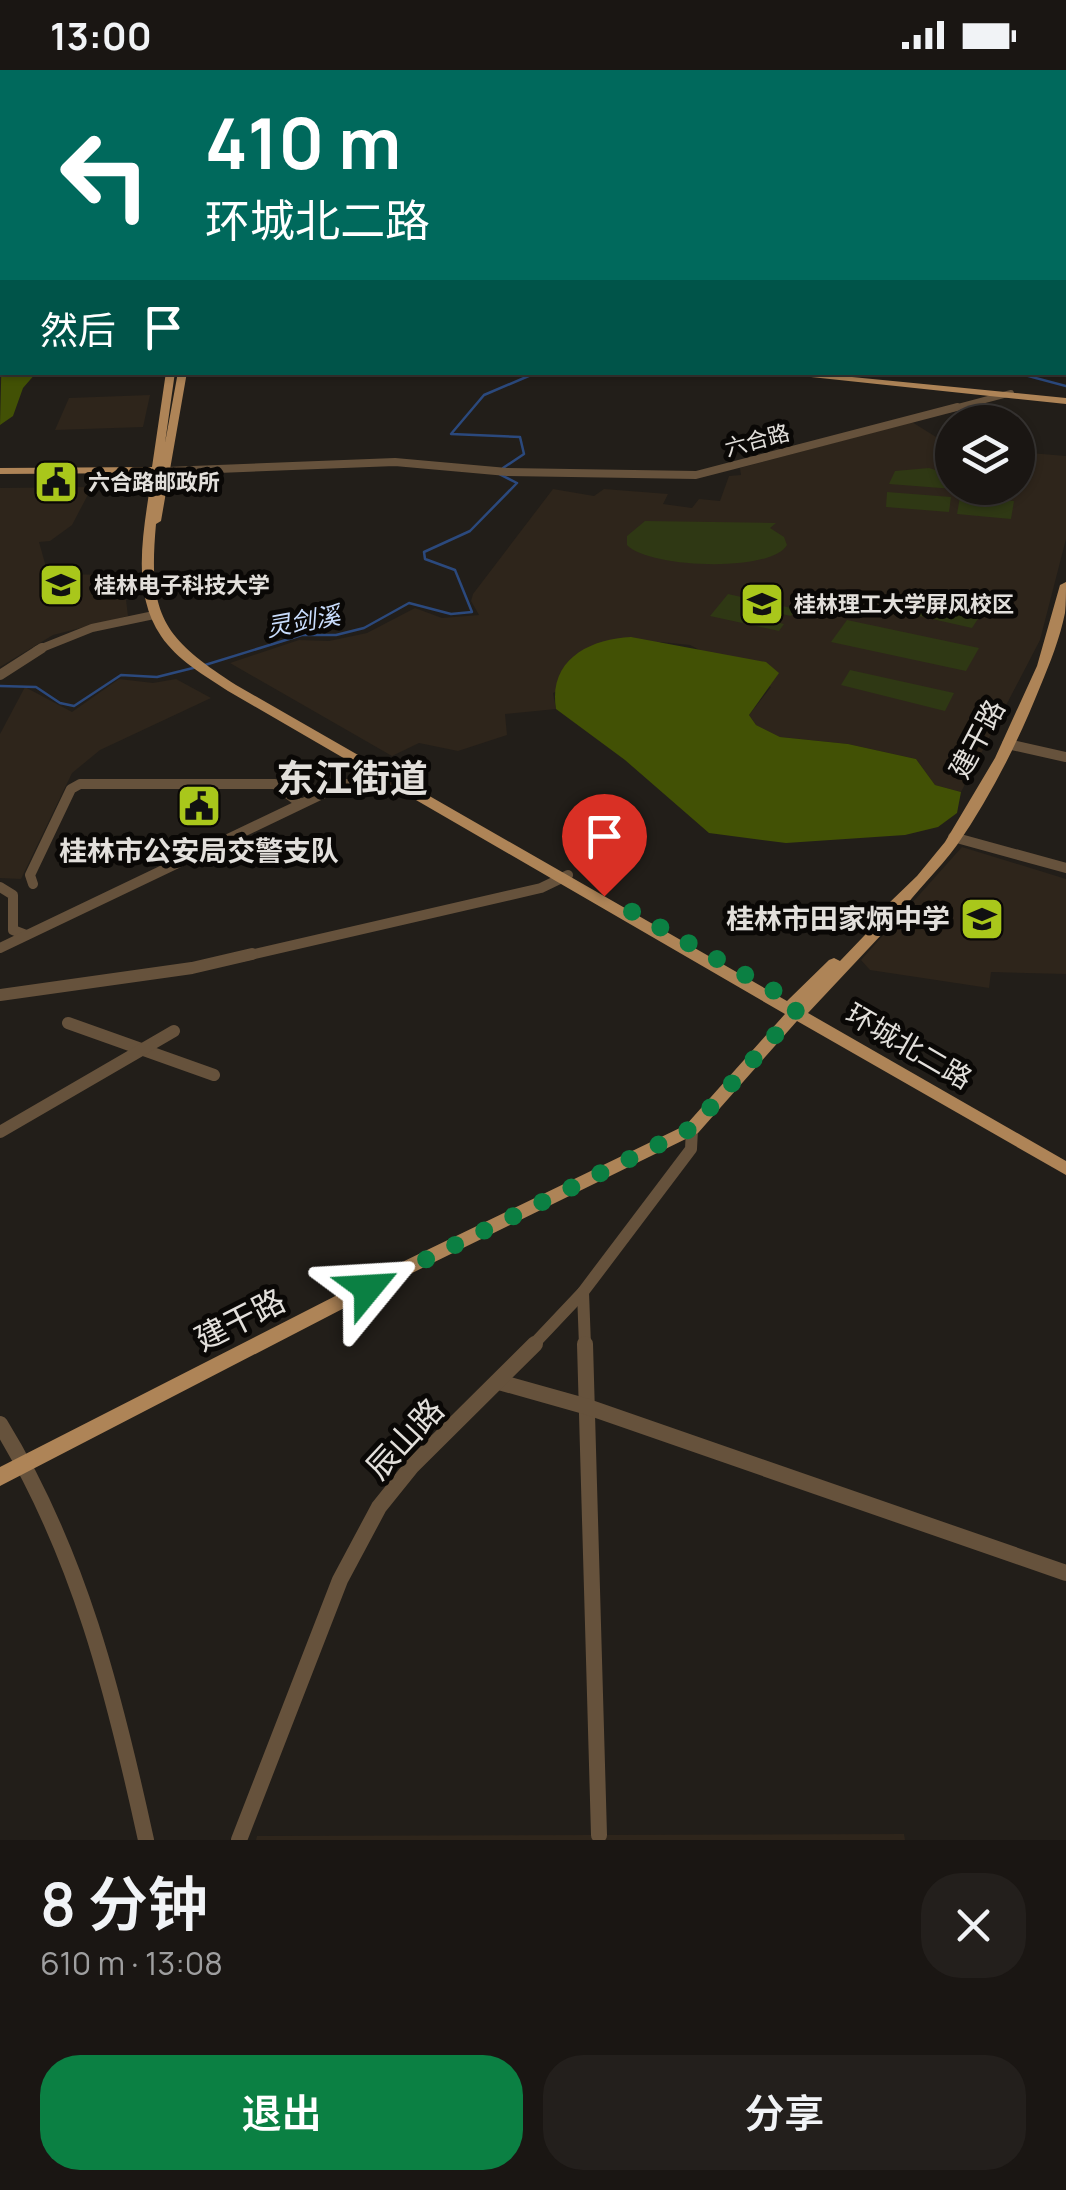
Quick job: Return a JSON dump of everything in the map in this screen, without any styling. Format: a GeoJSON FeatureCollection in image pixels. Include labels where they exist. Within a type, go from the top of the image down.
{"type":"FeatureCollection","features":[{"type":"Feature","properties":{"kind":"main road"},"geometry":{"type":"LineString","coordinates":[[159,470],[171,375]]}},
{"type":"Feature","properties":{"kind":"main road"},"geometry":{"type":"LineString","coordinates":[[159,470],[182,375]]}},
{"type":"Feature","properties":{"kind":"main road"},"geometry":{"type":"LineString","coordinates":[[801,375],[1066,399]]}},
{"type":"Feature","properties":{"kind":"main road"},"geometry":{"type":"LineString","coordinates":[[820,375],[1009,394]]}},
{"type":"Feature","properties":{"kind":"main road"},"geometry":{"type":"LineString","coordinates":[[0,473],[159,470]]}},
{"type":"Feature","properties":{"kind":"main road","name":"环城北二路"},"geometry":{"type":"LineString","coordinates":[[159,470],[144,567],[154,615],[202,665],[565,877],[1066,1160]]}},
{"type":"Feature","properties":{"kind":"main road","name":"环城北二路"},"geometry":{"type":"LineString","coordinates":[[159,470],[150,582],[166,624],[202,665]]}},
{"type":"Feature","properties":{"kind":"main road","name":"建干路"},"geometry":{"type":"LineString","coordinates":[[0,1477],[402,1270],[692,1128],[901,900],[953,837],[1007,744],[1052,650],[1066,586]]}},
{"type":"Feature","properties":{"kind":"main road","name":"环城北二路"},"geometry":{"type":"LineString","coordinates":[[798,1008],[1066,1169]]}},
{"type":"Feature","properties":{"kind":"street","name":"六合路"},"geometry":{"type":"LineString","coordinates":[[159,470],[265,471],[396,462],[507,472],[709,473],[1009,394]]}},
{"type":"Feature","properties":{"kind":"street"},"geometry":{"type":"LineString","coordinates":[[0,676],[24,656],[70,632],[154,615]]}},
{"type":"Feature","properties":{"kind":"street"},"geometry":{"type":"LineString","coordinates":[[1007,744],[1066,757]]}},
{"type":"Feature","properties":{"kind":"street"},"geometry":{"type":"LineString","coordinates":[[0,948],[300,803],[340,786],[393,778]]}},
{"type":"Feature","properties":{"kind":"street"},"geometry":{"type":"LineString","coordinates":[[33,884],[30,875],[72,789],[80,784],[275,784],[300,803]]}},
{"type":"Feature","properties":{"kind":"street"},"geometry":{"type":"LineString","coordinates":[[953,837],[1066,868]]}},
{"type":"Feature","properties":{"kind":"street"},"geometry":{"type":"LineString","coordinates":[[0,995],[192,968],[541,888],[565,877]]}},
{"type":"Feature","properties":{"kind":"street"},"geometry":{"type":"LineString","coordinates":[[0,887],[13,894],[13,930],[26,936]]}},
{"type":"Feature","properties":{"kind":"street"},"geometry":{"type":"LineString","coordinates":[[68,1023],[214,1075]]}},
{"type":"Feature","properties":{"kind":"street"},"geometry":{"type":"LineString","coordinates":[[0,1132],[174,1032]]}},
{"type":"Feature","properties":{"kind":"street","name":"辰山路"},"geometry":{"type":"LineString","coordinates":[[238,1840],[340,1580],[379,1508],[412,1466],[499,1382],[582,1292],[691,1149],[692,1128]]}},
{"type":"Feature","properties":{"kind":"street"},"geometry":{"type":"LineString","coordinates":[[582,1292],[600,1835]]}},
{"type":"Feature","properties":{"kind":"street"},"geometry":{"type":"LineString","coordinates":[[499,1382],[588,1406],[1066,1573]]}},
{"type":"Feature","properties":{"kind":"street"},"geometry":{"type":"LineString","coordinates":[[0,1424],[27,1463],[90,1605],[116,1698],[146,1840]]}},
{"type":"Feature","properties":{"kind":"shaded area"},"geometry":{"type":"Polygon","coordinates":[[[150,395],[143,427],[55,430],[69,398],[150,395]]]}},
{"type":"Feature","properties":{"kind":"shaded area","name":"桂林理工大学屏风校区"},"geometry":{"type":"Polygon","coordinates":[[[912,422],[935,436],[935,505],[1035,505],[1035,453],[1066,456],[1066,539],[1040,640],[961,792],[935,785],[916,759],[848,744],[780,737],[756,725],[749,715],[771,687],[690,645],[661,642],[553,693],[556,709],[505,714],[507,735],[458,751],[419,743],[392,756],[230,663],[299,640],[329,641],[367,633],[415,608],[442,618],[479,615],[471,601],[473,594],[553,489],[594,496],[604,489],[668,494],[663,504],[692,508],[699,499],[720,501],[729,476],[741,475],[740,468],[912,422]]]}},
{"type":"Feature","properties":{"kind":"shaded area","name":"桂林电子科技大学"},"geometry":{"type":"Polygon","coordinates":[[[92,487],[72,525],[50,541],[39,542],[48,574],[123,575],[128,616],[53,635],[0,667],[0,488],[92,487]]]}},
{"type":"Feature","properties":{"kind":"shaded area"},"geometry":{"type":"Polygon","coordinates":[[[119,679],[153,683],[176,679],[211,698],[100,750],[72,773],[21,879],[0,878],[0,734],[25,687],[72,712],[119,679]]]}},
{"type":"Feature","properties":{"kind":"shaded area","name":"桂林市田家炳中学"},"geometry":{"type":"Polygon","coordinates":[[[962,847],[1066,879],[1066,974],[991,972],[989,988],[870,970],[861,960],[962,847]]]}},
{"type":"Feature","properties":{"kind":"shaded area"},"geometry":{"type":"Polygon","coordinates":[[[904,1834],[905,1840],[256,1840],[257,1836],[904,1834]]]}},
{"type":"Feature","properties":{"kind":"green space"},"geometry":{"type":"Polygon","coordinates":[[[1,375],[34,375],[23,388],[13,416],[0,425],[1,375]]]}},
{"type":"Feature","properties":{"kind":"green space"},"geometry":{"type":"Polygon","coordinates":[[[935,470],[935,488],[889,484],[895,471],[935,470]]]}},
{"type":"Feature","properties":{"kind":"green space"},"geometry":{"type":"Polygon","coordinates":[[[887,492],[935,496],[935,505],[950,505],[949,512],[886,507],[887,492]]]}},
{"type":"Feature","properties":{"kind":"green space"},"geometry":{"type":"Polygon","coordinates":[[[959,505],[1013,505],[1011,519],[957,514],[959,505]]]}},
{"type":"Feature","properties":{"kind":"green space"},"geometry":{"type":"Polygon","coordinates":[[[645,521],[776,523],[770,528],[784,537],[787,545],[776,554],[735,563],[659,559],[627,545],[627,536],[645,521]]]}},
{"type":"Feature","properties":{"kind":"green space"},"geometry":{"type":"Polygon","coordinates":[[[728,594],[796,609],[791,616],[762,610],[757,618],[784,624],[779,631],[710,616],[728,594]]]}},
{"type":"Feature","properties":{"kind":"green space"},"geometry":{"type":"Polygon","coordinates":[[[898,594],[983,611],[972,628],[888,609],[898,594]]]}},
{"type":"Feature","properties":{"kind":"green space"},"geometry":{"type":"Polygon","coordinates":[[[847,620],[979,648],[966,671],[831,642],[847,620]]]}},
{"type":"Feature","properties":{"kind":"green space"},"geometry":{"type":"Polygon","coordinates":[[[631,637],[766,662],[779,673],[749,715],[756,725],[780,737],[848,744],[916,759],[935,785],[961,792],[957,813],[938,827],[905,835],[786,843],[709,833],[625,760],[556,709],[558,677],[575,655],[600,642],[631,637]]]}},
{"type":"Feature","properties":{"kind":"green space"},"geometry":{"type":"Polygon","coordinates":[[[850,670],[954,693],[945,711],[841,685],[850,670]]]}},
{"type":"Feature","properties":{"kind":"waterway","name":"灵剑溪"},"geometry":{"type":"LineString","coordinates":[[503,468],[524,454],[520,437],[451,434],[484,395],[531,375]]}},
{"type":"Feature","properties":{"kind":"waterway","name":"灵剑溪"},"geometry":{"type":"LineString","coordinates":[[1024,375],[1066,386]]}},
{"type":"Feature","properties":{"kind":"waterway","name":"灵剑溪"},"geometry":{"type":"LineString","coordinates":[[205,665],[302,635],[336,635],[364,628],[409,603],[451,614],[472,612],[455,570],[425,559],[424,552],[470,531],[517,483],[499,474]]}},
{"type":"Feature","properties":{"kind":"waterway","name":"灵剑溪"},"geometry":{"type":"LineString","coordinates":[[0,686],[36,687],[60,703],[74,706],[121,675],[157,677],[197,667]]}},
{"type":"Feature","properties":{"kind":"place","name":"六合路邮政所"},"geometry":{"type":"Point","coordinates":[56,482]}},
{"type":"Feature","properties":{"kind":"place","name":"桂林电子科技大学"},"geometry":{"type":"Point","coordinates":[61,585]}},
{"type":"Feature","properties":{"kind":"place","name":"桂林理工大学屏风校区"},"geometry":{"type":"Point","coordinates":[762,604]}},
{"type":"Feature","properties":{"kind":"place","name":"桂林市公安局交警支队"},"geometry":{"type":"Point","coordinates":[199,806]}},
{"type":"Feature","properties":{"kind":"place","name":"桂林市田家炳中学"},"geometry":{"type":"Point","coordinates":[982,919]}},
{"type":"Feature","properties":{"kind":"district","name":"东江街道"},"geometry":{"type":"Point","coordinates":[352,779]}},
{"type":"Feature","properties":{"kind":"route"},"geometry":{"type":"LineString","coordinates":[[368,1288],[692,1128],[796,1012],[794,1002],[604,896]]}}]}
